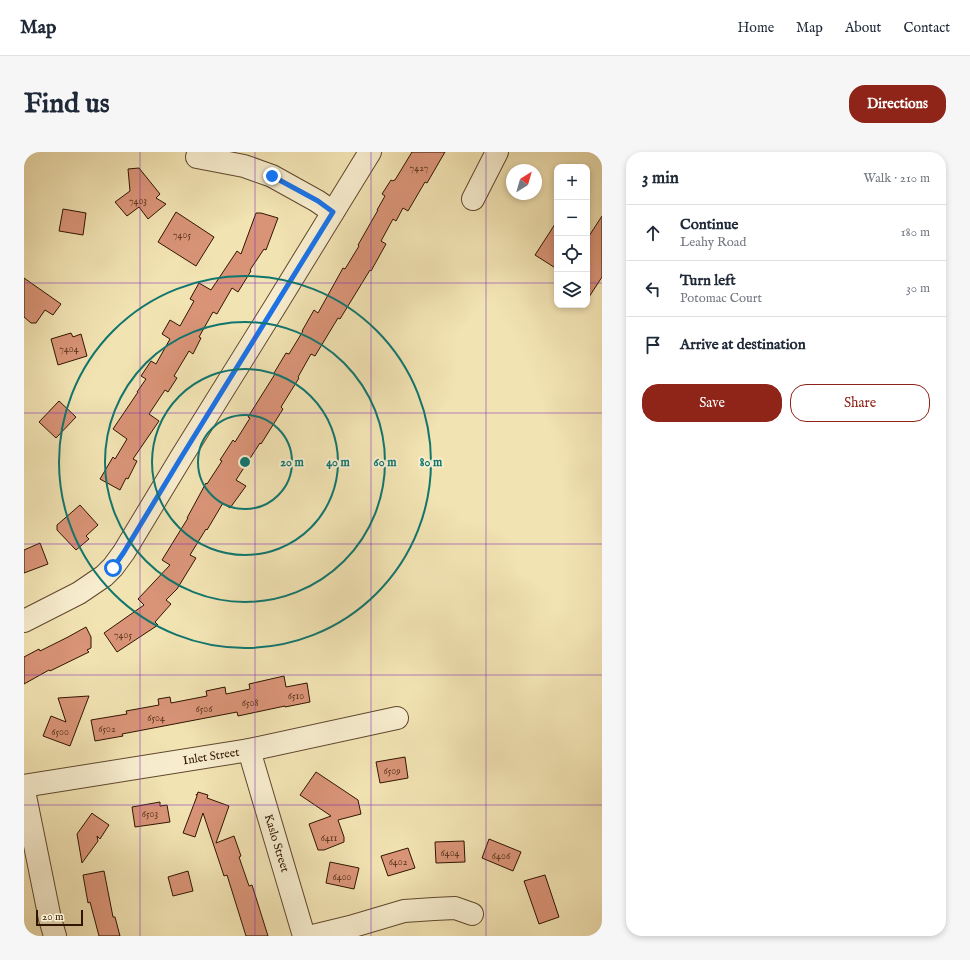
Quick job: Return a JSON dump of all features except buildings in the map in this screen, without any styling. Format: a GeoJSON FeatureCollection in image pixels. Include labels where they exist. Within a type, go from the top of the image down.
{"type":"FeatureCollection","features":[{"type":"Feature","properties":{"kind":"street"},"geometry":{"type":"LineString","coordinates":[[24,621],[79,593],[104,576],[124,552],[370,152]]}},
{"type":"Feature","properties":{"kind":"street"},"geometry":{"type":"LineString","coordinates":[[473,199],[497,152]]}},
{"type":"Feature","properties":{"kind":"street"},"geometry":{"type":"LineString","coordinates":[[197,157],[244,166],[272,176],[318,201],[333,212]]}},
{"type":"Feature","properties":{"kind":"street","name":"Inlet Street"},"geometry":{"type":"LineString","coordinates":[[24,786],[249,750],[397,718]]}},
{"type":"Feature","properties":{"kind":"street","name":"Kaslo Street"},"geometry":{"type":"LineString","coordinates":[[249,750],[304,936]]}},
{"type":"Feature","properties":{"kind":"street"},"geometry":{"type":"LineString","coordinates":[[24,791],[50,919],[55,936]]}},
{"type":"Feature","properties":{"kind":"street"},"geometry":{"type":"LineString","coordinates":[[313,936],[404,911],[455,908],[472,914]]}},
{"type":"Feature","properties":{"kind":"route"},"geometry":{"type":"LineString","coordinates":[[113,568],[333,212],[318,201],[272,176]]}}]}
